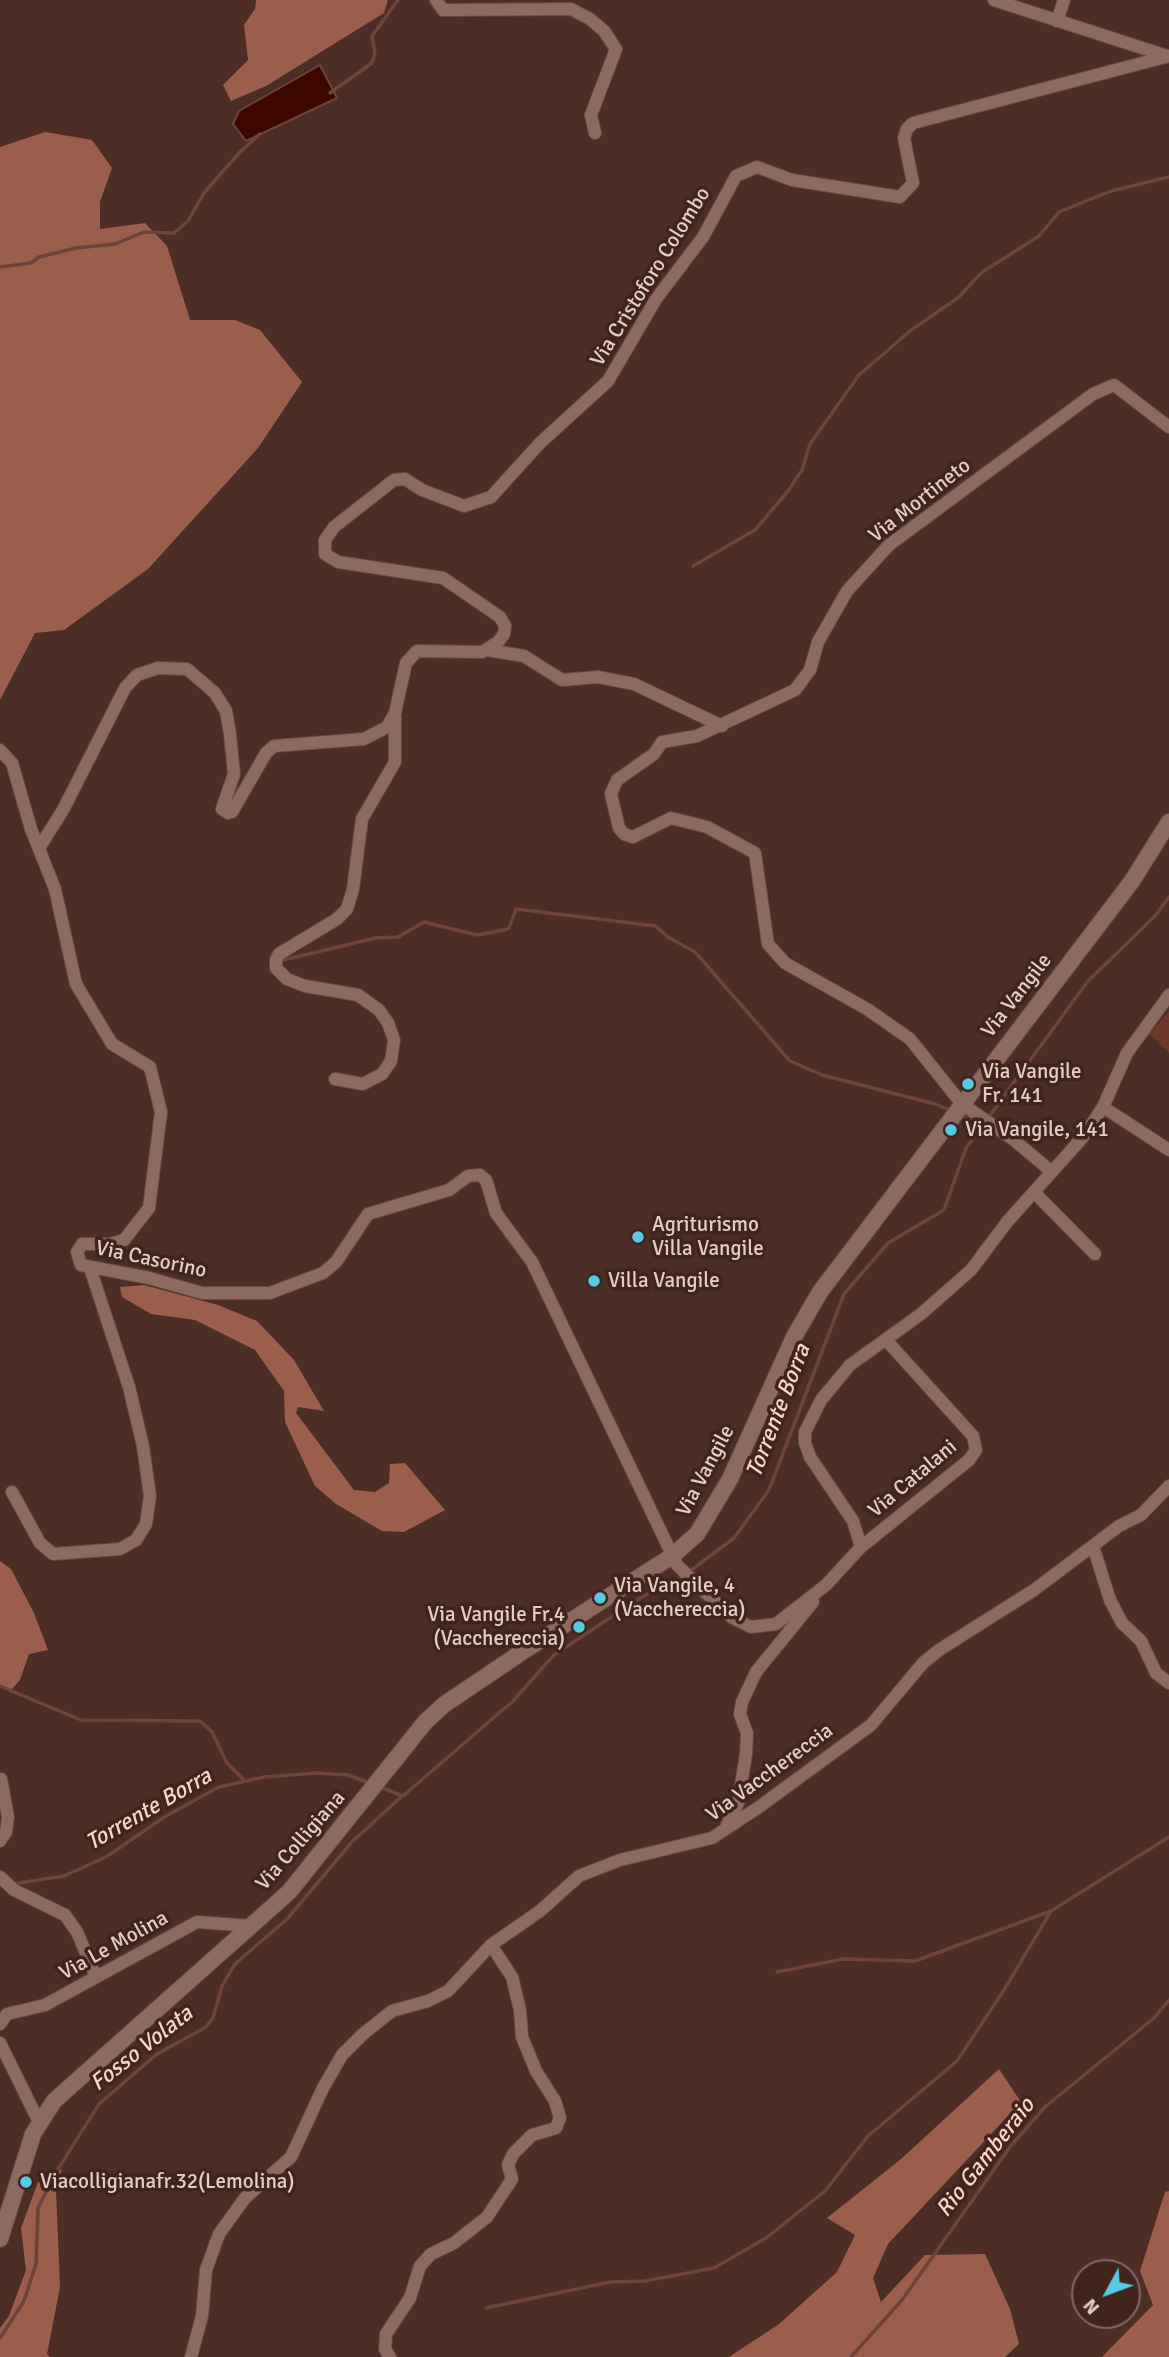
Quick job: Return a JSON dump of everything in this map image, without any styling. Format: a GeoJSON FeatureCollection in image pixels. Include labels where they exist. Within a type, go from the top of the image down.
{"type":"FeatureCollection","features":[{"type":"Feature","properties":{"kind":"street"},"geometry":{"type":"LineString","coordinates":[[436,0],[443,10],[571,9],[590,19],[604,31],[616,49],[592,115],[595,132]]}},
{"type":"Feature","properties":{"kind":"street"},"geometry":{"type":"LineString","coordinates":[[995,0],[1169,56]]}},
{"type":"Feature","properties":{"kind":"street"},"geometry":{"type":"LineString","coordinates":[[1057,20],[1064,0]]}},
{"type":"Feature","properties":{"kind":"street","name":"Via Cristoforo Colombo"},"geometry":{"type":"LineString","coordinates":[[487,650],[504,634],[505,626],[500,617],[443,578],[338,562],[325,554],[325,540],[334,527],[394,480],[405,479],[422,490],[464,506],[491,497],[540,443],[608,381],[656,299],[703,237],[736,176],[757,167],[792,180],[900,197],[912,183],[904,138],[913,123],[1169,56]]}},
{"type":"Feature","properties":{"kind":"street","name":"Via Mortineto"},"geometry":{"type":"LineString","coordinates":[[1052,1172],[962,1104],[910,1039],[867,1009],[785,963],[768,944],[755,853],[707,827],[671,818],[633,837],[624,834],[619,828],[611,793],[617,780],[653,754],[662,742],[697,736],[794,690],[804,680],[818,642],[847,592],[889,545],[1093,394],[1114,385],[1169,427]]}},
{"type":"Feature","properties":{"kind":"street"},"geometry":{"type":"LineString","coordinates":[[335,1079],[363,1084],[382,1074],[391,1061],[394,1040],[388,1023],[379,1010],[358,995],[305,986],[287,979],[276,968],[276,960],[279,954],[337,919],[347,909],[353,888],[362,819],[395,762],[395,713],[406,663],[417,651],[460,653],[487,650],[524,656],[562,680],[598,677],[634,684],[722,726]]}},
{"type":"Feature","properties":{"kind":"street"},"geometry":{"type":"LineString","coordinates":[[39,848],[63,810],[125,688],[137,675],[158,668],[187,669],[215,693],[226,710],[234,774],[222,809],[228,813],[232,813],[267,753],[274,746],[364,739],[387,727],[395,713]]}},
{"type":"Feature","properties":{"kind":"street","name":"Via Casorino"},"geometry":{"type":"LineString","coordinates":[[0,750],[12,763],[55,889],[76,984],[112,1044],[150,1067],[161,1111],[149,1208],[124,1240],[111,1244],[82,1244],[78,1258],[81,1265],[149,1278],[202,1293],[270,1293],[323,1273],[336,1262],[368,1214],[449,1190],[468,1175],[480,1175],[486,1180],[496,1213],[532,1262],[674,1560]]}},
{"type":"Feature","properties":{"kind":"street","name":"Via Vangile"},"geometry":{"type":"LineString","coordinates":[[674,1560],[712,1513],[794,1338],[820,1292],[1132,881],[1169,822]]}},
{"type":"Feature","properties":{"kind":"street"},"geometry":{"type":"LineString","coordinates":[[726,1827],[737,1803],[744,1770],[747,1733],[740,1714],[747,1689],[756,1672],[826,1585],[861,1547],[860,1536],[843,1504],[810,1457],[805,1432],[832,1384],[850,1365],[961,1281],[1083,1137],[1103,1107],[1127,1053],[1169,995]]}},
{"type":"Feature","properties":{"kind":"street"},"geometry":{"type":"LineString","coordinates":[[1103,1107],[1169,1150]]}},
{"type":"Feature","properties":{"kind":"street"},"geometry":{"type":"LineString","coordinates":[[1034,1192],[1094,1254]]}},
{"type":"Feature","properties":{"kind":"street"},"geometry":{"type":"LineString","coordinates":[[12,1492],[40,1543],[53,1554],[120,1549],[136,1540],[146,1524],[150,1496],[143,1446],[130,1387],[90,1268]]}},
{"type":"Feature","properties":{"kind":"street","name":"Via Catalani"},"geometry":{"type":"LineString","coordinates":[[861,1547],[970,1460],[976,1450],[973,1436],[886,1340]]}},
{"type":"Feature","properties":{"kind":"street","name":"Via Vacchereccia"},"geometry":{"type":"LineString","coordinates":[[191,2357],[200,2326],[206,2270],[219,2234],[245,2198],[292,2157],[307,2119],[342,2055],[363,2034],[392,2011],[428,2001],[448,1991],[491,1945],[540,1911],[579,1876],[621,1860],[701,1842],[726,1827],[871,1724],[923,1663],[939,1650],[1034,1590],[1119,1526],[1141,1515],[1169,1486]]}},
{"type":"Feature","properties":{"kind":"street"},"geometry":{"type":"LineString","coordinates":[[1093,1546],[1110,1600],[1122,1623],[1141,1641],[1156,1673],[1169,1683]]}},
{"type":"Feature","properties":{"kind":"street"},"geometry":{"type":"LineString","coordinates":[[674,1560],[731,1617],[751,1627],[776,1624],[826,1585]]}},
{"type":"Feature","properties":{"kind":"street","name":"Via Colligiana"},"geometry":{"type":"LineString","coordinates":[[0,2239],[24,2160],[39,2122],[54,2101],[252,1926],[304,1876],[426,1721],[445,1704],[674,1560]]}},
{"type":"Feature","properties":{"kind":"street"},"geometry":{"type":"LineString","coordinates":[[0,1842],[6,1832],[8,1817],[1,1779]]}},
{"type":"Feature","properties":{"kind":"street"},"geometry":{"type":"LineString","coordinates":[[0,1877],[14,1890],[65,1916],[77,1932],[96,1977]]}},
{"type":"Feature","properties":{"kind":"street","name":"Via Le Molina"},"geometry":{"type":"LineString","coordinates":[[0,2024],[7,2014],[45,2005],[197,1922],[252,1926]]}},
{"type":"Feature","properties":{"kind":"street"},"geometry":{"type":"LineString","coordinates":[[390,2357],[385,2349],[386,2334],[410,2298],[420,2266],[431,2254],[454,2243],[487,2217],[512,2179],[508,2165],[513,2154],[532,2135],[556,2128],[559,2118],[555,2101],[536,2071],[522,2037],[520,2010],[512,1977],[491,1945]]}},
{"type":"Feature","properties":{"kind":"street"},"geometry":{"type":"LineString","coordinates":[[0,2043],[39,2122]]}},
{"type":"Feature","properties":{"kind":"shaded area"},"geometry":{"type":"Polygon","coordinates":[[[256,0],[388,0],[384,13],[266,86],[231,101],[223,85],[248,60],[244,25],[255,9],[256,0]]]}},
{"type":"Feature","properties":{"kind":"shaded area"},"geometry":{"type":"Polygon","coordinates":[[[320,65],[337,98],[246,141],[233,124],[239,111],[320,65]]]}},
{"type":"Feature","properties":{"kind":"shaded area"},"geometry":{"type":"Polygon","coordinates":[[[45,132],[92,140],[112,168],[100,202],[100,229],[145,223],[167,246],[190,320],[235,320],[260,330],[302,382],[258,448],[148,569],[64,630],[35,633],[0,700],[0,147],[45,132]]]}},
{"type":"Feature","properties":{"kind":"shaded area"},"geometry":{"type":"Polygon","coordinates":[[[1169,1011],[1169,1053],[1149,1034],[1169,1011]]]}},
{"type":"Feature","properties":{"kind":"shaded area"},"geometry":{"type":"Polygon","coordinates":[[[144,1285],[218,1305],[257,1321],[294,1360],[324,1411],[298,1407],[296,1413],[354,1490],[375,1492],[389,1483],[390,1464],[405,1463],[445,1510],[404,1532],[382,1531],[336,1504],[315,1486],[285,1422],[284,1391],[255,1350],[195,1320],[151,1314],[122,1297],[120,1287],[144,1285]]]}},
{"type":"Feature","properties":{"kind":"shaded area"},"geometry":{"type":"Polygon","coordinates":[[[0,1561],[11,1569],[34,1613],[48,1650],[29,1654],[20,1680],[11,1690],[0,1685],[0,1561]]]}},
{"type":"Feature","properties":{"kind":"shaded area"},"geometry":{"type":"Polygon","coordinates":[[[999,2069],[1021,2102],[888,2244],[873,2278],[881,2302],[925,2255],[985,2254],[1010,2309],[1019,2344],[1005,2357],[729,2357],[779,2324],[837,2272],[855,2235],[827,2218],[901,2159],[999,2069]]]}},
{"type":"Feature","properties":{"kind":"shaded area"},"geometry":{"type":"Polygon","coordinates":[[[62,2169],[56,2190],[60,2287],[47,2354],[50,2357],[0,2357],[0,2328],[9,2316],[26,2270],[21,2228],[38,2182],[62,2169]]]}},
{"type":"Feature","properties":{"kind":"shaded area"},"geometry":{"type":"Polygon","coordinates":[[[1169,2191],[1169,2357],[1102,2357],[1129,2329],[1141,2329],[1141,2317],[1153,2305],[1141,2268],[1165,2192],[1169,2191]]]}},
{"type":"Feature","properties":{"kind":"waterway"},"geometry":{"type":"LineString","coordinates":[[330,93],[372,63],[375,53],[372,36],[398,0]]}},
{"type":"Feature","properties":{"kind":"waterway"},"geometry":{"type":"LineString","coordinates":[[0,267],[31,263],[39,257],[76,248],[115,244],[144,232],[174,233],[188,221],[204,193],[240,152],[260,134]]}},
{"type":"Feature","properties":{"kind":"waterway"},"geometry":{"type":"LineString","coordinates":[[693,566],[755,530],[788,491],[802,470],[810,444],[859,375],[910,331],[959,297],[981,273],[1039,236],[1059,212],[1111,191],[1169,177]]}},
{"type":"Feature","properties":{"kind":"waterway","name":"Torrente Borra"},"geometry":{"type":"LineString","coordinates":[[988,1118],[1088,981],[1155,916],[1169,897]]}},
{"type":"Feature","properties":{"kind":"waterway"},"geometry":{"type":"LineString","coordinates":[[283,960],[376,938],[398,937],[424,922],[477,935],[504,930],[509,928],[516,909],[656,926],[668,937],[695,952],[790,1061],[822,1075],[935,1104],[952,1111]]}},
{"type":"Feature","properties":{"kind":"waterway"},"geometry":{"type":"LineString","coordinates":[[962,1116],[983,1125]]}},
{"type":"Feature","properties":{"kind":"waterway","name":"Torrente Borra"},"geometry":{"type":"LineString","coordinates":[[690,1571],[734,1538],[769,1490],[844,1294],[888,1243],[944,1210],[966,1148],[984,1124]]}},
{"type":"Feature","properties":{"kind":"waterway","name":"Torrente Borra"},"geometry":{"type":"LineString","coordinates":[[380,1787],[403,1796],[513,1701],[554,1655],[640,1598],[684,1576]]}},
{"type":"Feature","properties":{"kind":"waterway"},"geometry":{"type":"LineString","coordinates":[[0,1686],[81,1720],[200,1721],[212,1732],[227,1763],[245,1781]]}},
{"type":"Feature","properties":{"kind":"waterway","name":"Torrente Borra"},"geometry":{"type":"LineString","coordinates":[[12,1884],[64,1876],[106,1857],[166,1816],[219,1787],[264,1777],[316,1773],[348,1775],[369,1783]]}},
{"type":"Feature","properties":{"kind":"waterway","name":"Fosso Volata"},"geometry":{"type":"LineString","coordinates":[[0,2338],[24,2301],[36,2264],[38,2208],[55,2174],[99,2104],[157,2054],[206,2027],[213,2018],[222,1986],[235,1964],[287,1919],[352,1842],[402,1796]]}},
{"type":"Feature","properties":{"kind":"waterway"},"geometry":{"type":"LineString","coordinates":[[486,2308],[610,2282],[645,2281],[714,2268],[766,2238],[825,2191],[868,2136],[957,2061],[1004,1990],[1051,1911],[1169,1837]]}},
{"type":"Feature","properties":{"kind":"waterway"},"geometry":{"type":"LineString","coordinates":[[777,1972],[843,1959],[915,1961],[1051,1911]]}},
{"type":"Feature","properties":{"kind":"waterway","name":"Rio Gamberaio"},"geometry":{"type":"LineString","coordinates":[[851,2357],[902,2300],[1010,2147],[1045,2107],[1154,2018],[1169,2000]]}},
{"type":"Feature","properties":{"kind":"place","name":"Via Vangile Fr. 141"},"geometry":{"type":"Point","coordinates":[968,1084]}},
{"type":"Feature","properties":{"kind":"place","name":"Via Vangile, 141"},"geometry":{"type":"Point","coordinates":[951,1130]}},
{"type":"Feature","properties":{"kind":"place","name":"Agriturismo Villa Vangile"},"geometry":{"type":"Point","coordinates":[638,1237]}},
{"type":"Feature","properties":{"kind":"place","name":"Villa Vangile"},"geometry":{"type":"Point","coordinates":[594,1281]}},
{"type":"Feature","properties":{"kind":"place","name":"Via Vangile, 4 (Vacchereccia)"},"geometry":{"type":"Point","coordinates":[600,1598]}},
{"type":"Feature","properties":{"kind":"place","name":"Via Vangile Fr.4 (Vacchereccia)"},"geometry":{"type":"Point","coordinates":[579,1627]}},
{"type":"Feature","properties":{"kind":"place","name":"Viacolligianafr.32(Lemolina)"},"geometry":{"type":"Point","coordinates":[26,2182]}}]}
